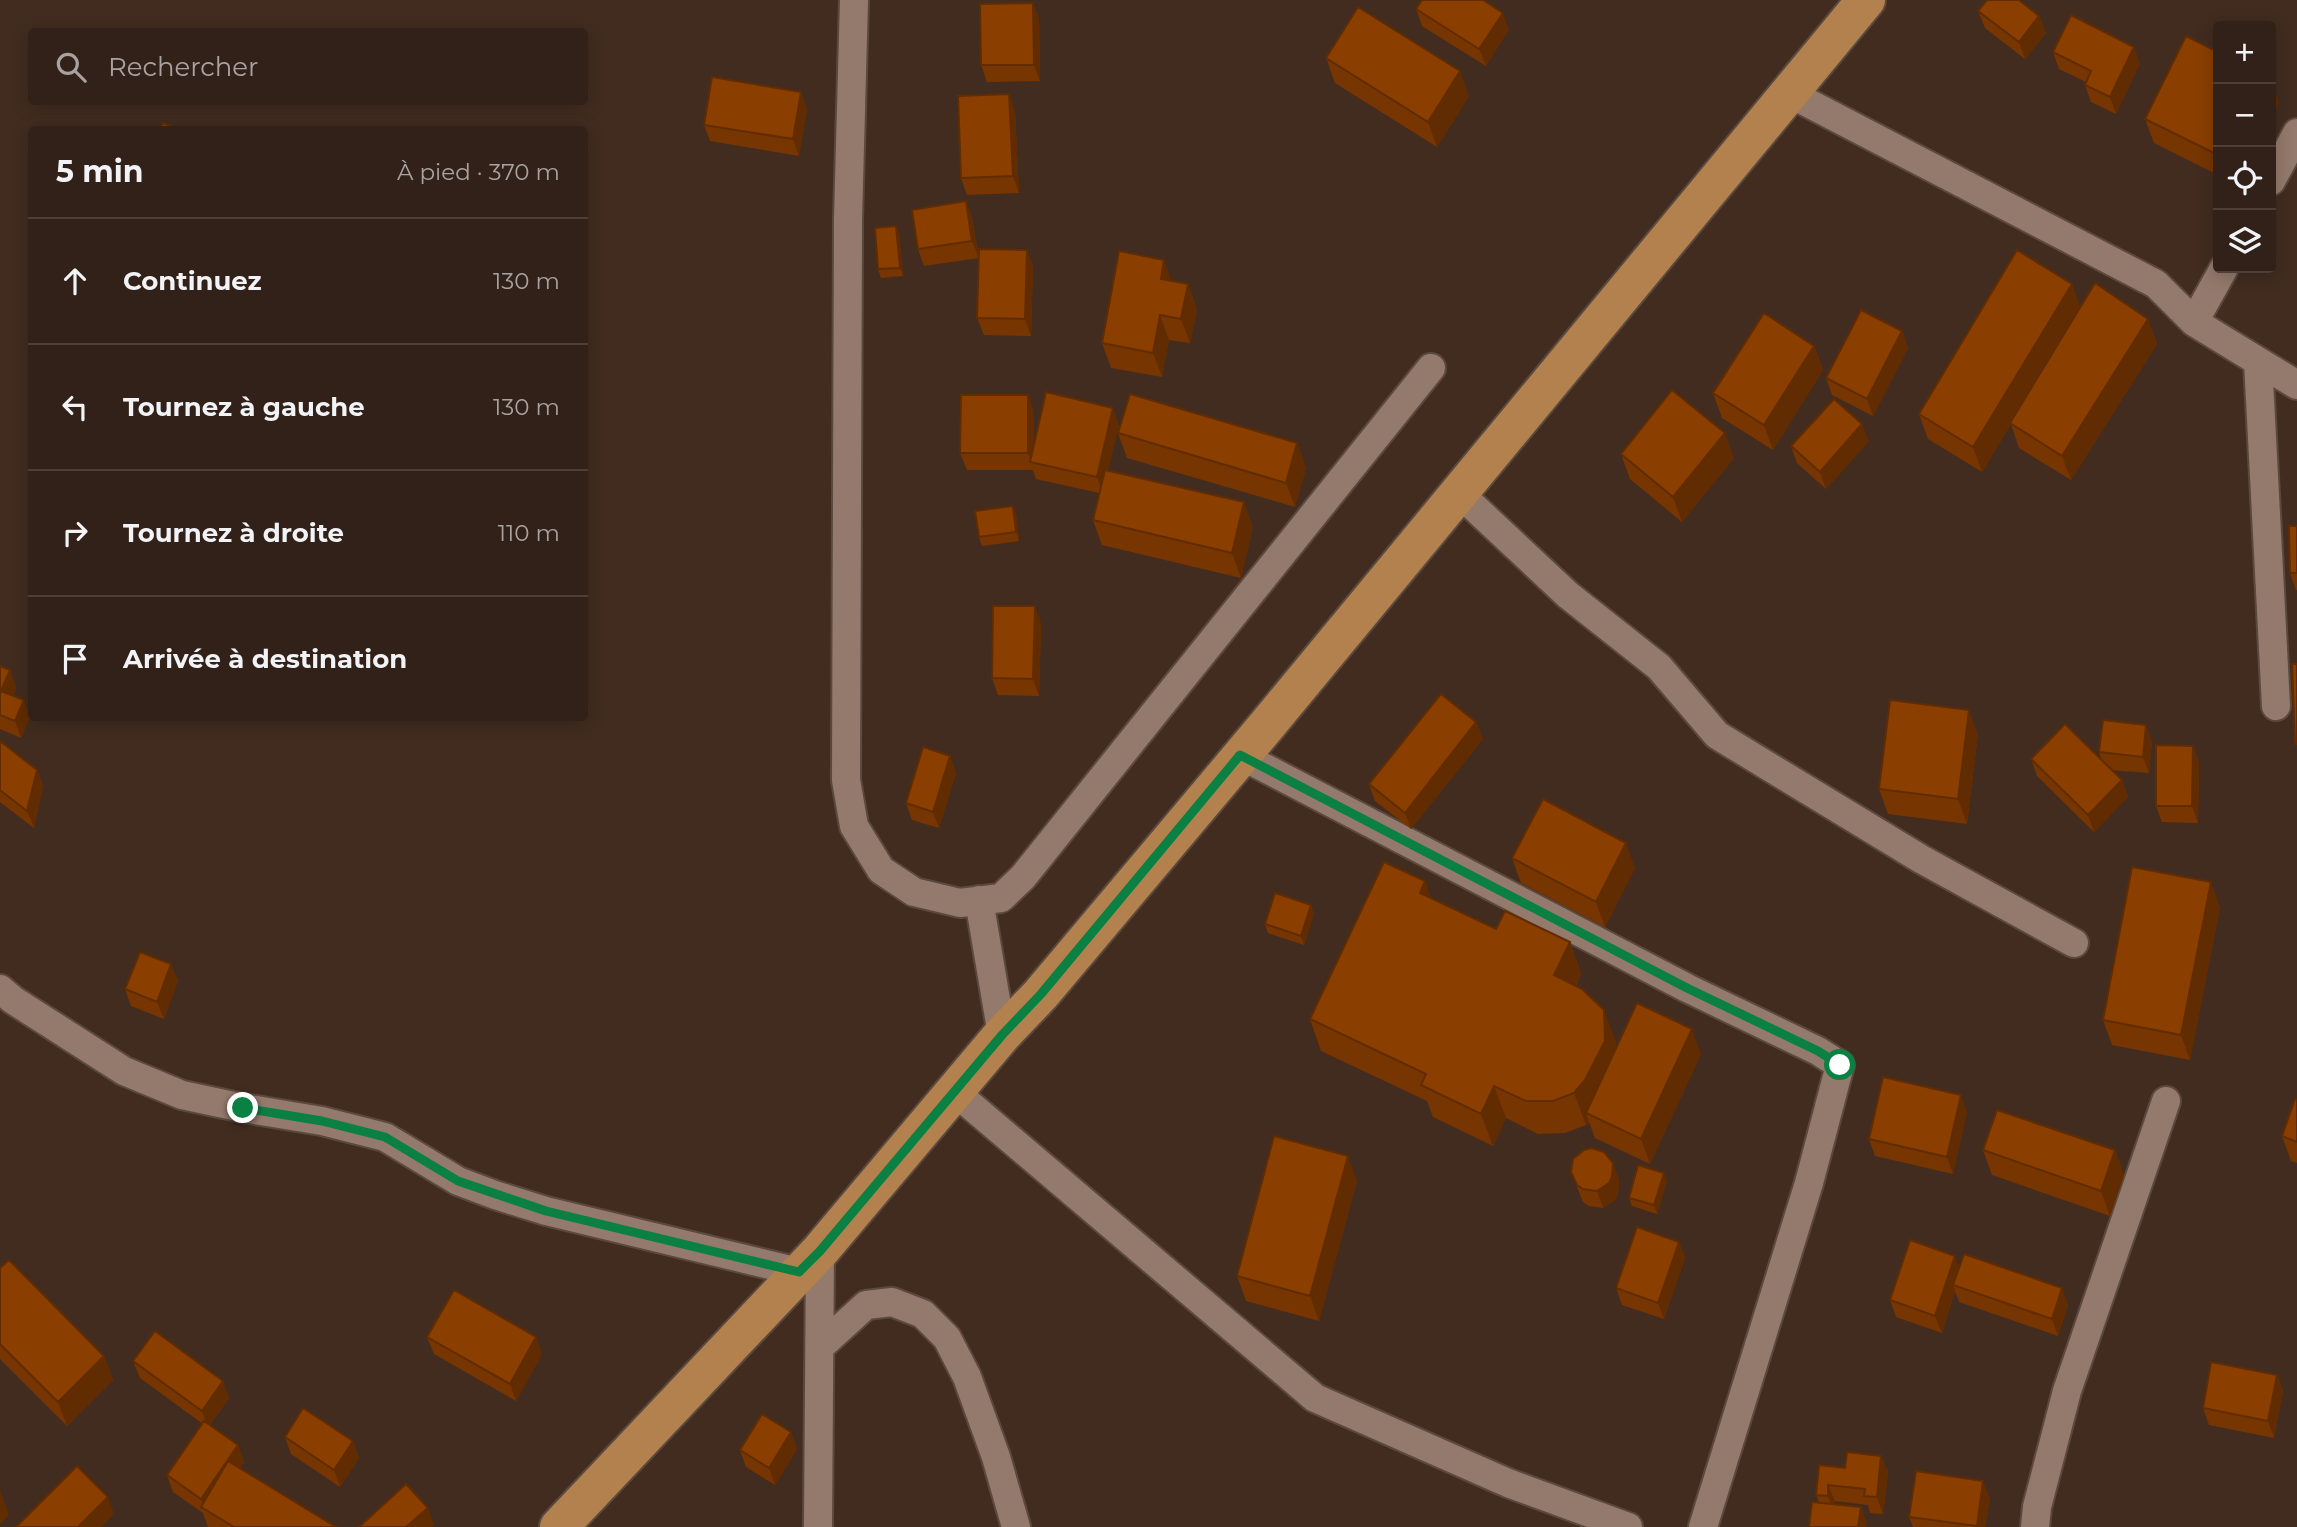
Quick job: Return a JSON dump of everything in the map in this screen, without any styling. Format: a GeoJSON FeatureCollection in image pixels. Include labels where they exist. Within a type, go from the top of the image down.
{"type":"FeatureCollection","features":[{"type":"Feature","properties":{"kind":"main road"},"geometry":{"type":"LineString","coordinates":[[559,1527],[809,1261],[1002,1035],[1041,994],[1866,0]]}},
{"type":"Feature","properties":{"kind":"street"},"geometry":{"type":"LineString","coordinates":[[854,0],[848,219],[846,780],[854,826],[881,870],[914,892],[960,903],[1001,898],[1023,877],[1431,368]]}},
{"type":"Feature","properties":{"kind":"street"},"geometry":{"type":"LineString","coordinates":[[1789,93],[2156,284],[2194,323],[2297,385]]}},
{"type":"Feature","properties":{"kind":"street"},"geometry":{"type":"LineString","coordinates":[[2276,172],[2297,133]]}},
{"type":"Feature","properties":{"kind":"street"},"geometry":{"type":"LineString","coordinates":[[2194,323],[2221,273]]}},
{"type":"Feature","properties":{"kind":"street"},"geometry":{"type":"LineString","coordinates":[[2258,361],[2276,706]]}},
{"type":"Feature","properties":{"kind":"street"},"geometry":{"type":"LineString","coordinates":[[1459,493],[1568,595],[1659,667],[1717,734],[1921,859],[2074,943]]}},
{"type":"Feature","properties":{"kind":"street"},"geometry":{"type":"LineString","coordinates":[[1240,755],[1687,988],[1818,1051],[1840,1065],[1809,1183],[1703,1527]]}},
{"type":"Feature","properties":{"kind":"street"},"geometry":{"type":"LineString","coordinates":[[979,901],[1002,1035]]}},
{"type":"Feature","properties":{"kind":"street"},"geometry":{"type":"LineString","coordinates":[[0,989],[124,1071],[182,1095],[322,1121],[385,1137],[458,1181],[546,1211],[809,1261],[821,1346],[818,1527]]}},
{"type":"Feature","properties":{"kind":"street"},"geometry":{"type":"LineString","coordinates":[[955,1092],[1315,1398],[1508,1483],[1628,1527]]}},
{"type":"Feature","properties":{"kind":"street"},"geometry":{"type":"LineString","coordinates":[[2035,1527],[2036,1507],[2067,1391],[2166,1101]]}},
{"type":"Feature","properties":{"kind":"street"},"geometry":{"type":"LineString","coordinates":[[821,1346],[866,1305],[892,1302],[923,1314],[947,1338],[967,1377],[996,1457],[1016,1527]]}},
{"type":"Feature","properties":{"kind":"building"},"geometry":{"type":"Polygon","coordinates":[[[1422,0],[1483,0],[1503,13],[1479,49],[1416,9],[1422,0]]]}},
{"type":"Feature","properties":{"kind":"building"},"geometry":{"type":"Polygon","coordinates":[[[1987,0],[2019,0],[2039,16],[2019,42],[1978,11],[1987,0]]]}},
{"type":"Feature","properties":{"kind":"building"},"geometry":{"type":"Polygon","coordinates":[[[1033,3],[1034,65],[981,65],[980,4],[1033,3]]]}},
{"type":"Feature","properties":{"kind":"building"},"geometry":{"type":"Polygon","coordinates":[[[1358,7],[1460,71],[1428,122],[1326,58],[1358,7]]]}},
{"type":"Feature","properties":{"kind":"building"},"geometry":{"type":"Polygon","coordinates":[[[2071,15],[2134,47],[2110,97],[2085,85],[2091,71],[2053,52],[2071,15]]]}},
{"type":"Feature","properties":{"kind":"building"},"geometry":{"type":"Polygon","coordinates":[[[2186,36],[2213,50],[2213,153],[2145,119],[2186,36]]]}},
{"type":"Feature","properties":{"kind":"building"},"geometry":{"type":"Polygon","coordinates":[[[712,77],[801,92],[793,139],[704,125],[712,77]]]}},
{"type":"Feature","properties":{"kind":"building"},"geometry":{"type":"Polygon","coordinates":[[[1009,94],[1013,176],[961,178],[958,96],[1009,94]]]}},
{"type":"Feature","properties":{"kind":"building"},"geometry":{"type":"Polygon","coordinates":[[[966,201],[972,241],[918,249],[912,210],[966,201]]]}},
{"type":"Feature","properties":{"kind":"building"},"geometry":{"type":"Polygon","coordinates":[[[896,226],[900,268],[878,269],[875,228],[896,226]]]}},
{"type":"Feature","properties":{"kind":"building"},"geometry":{"type":"Polygon","coordinates":[[[979,249],[1027,250],[1025,319],[977,318],[979,249]]]}},
{"type":"Feature","properties":{"kind":"building"},"geometry":{"type":"Polygon","coordinates":[[[2017,250],[2072,284],[1973,447],[1919,414],[2017,250]]]}},
{"type":"Feature","properties":{"kind":"building"},"geometry":{"type":"Polygon","coordinates":[[[1119,251],[1164,260],[1161,279],[1188,284],[1181,319],[1160,315],[1153,353],[1102,343],[1119,251]]]}},
{"type":"Feature","properties":{"kind":"building"},"geometry":{"type":"Polygon","coordinates":[[[2095,283],[2148,319],[2062,456],[2010,423],[2095,283]]]}},
{"type":"Feature","properties":{"kind":"building"},"geometry":{"type":"Polygon","coordinates":[[[1861,310],[1902,331],[1867,399],[1826,378],[1861,310]]]}},
{"type":"Feature","properties":{"kind":"building"},"geometry":{"type":"Polygon","coordinates":[[[1764,313],[1814,346],[1764,425],[1713,393],[1764,313]]]}},
{"type":"Feature","properties":{"kind":"building"},"geometry":{"type":"Polygon","coordinates":[[[1672,390],[1725,433],[1673,497],[1621,454],[1672,390]]]}},
{"type":"Feature","properties":{"kind":"building"},"geometry":{"type":"Polygon","coordinates":[[[1046,392],[1113,408],[1097,477],[1030,462],[1046,392]]]}},
{"type":"Feature","properties":{"kind":"building"},"geometry":{"type":"Polygon","coordinates":[[[1130,394],[1297,443],[1286,483],[1118,433],[1130,394]]]}},
{"type":"Feature","properties":{"kind":"building"},"geometry":{"type":"Polygon","coordinates":[[[961,395],[1028,395],[1028,453],[960,453],[961,395]]]}},
{"type":"Feature","properties":{"kind":"building"},"geometry":{"type":"Polygon","coordinates":[[[1834,399],[1862,424],[1820,472],[1791,446],[1834,399]]]}},
{"type":"Feature","properties":{"kind":"building"},"geometry":{"type":"Polygon","coordinates":[[[1105,470],[1244,502],[1232,553],[1093,520],[1105,470]]]}},
{"type":"Feature","properties":{"kind":"building"},"geometry":{"type":"Polygon","coordinates":[[[1013,506],[1016,532],[979,537],[975,511],[1013,506]]]}},
{"type":"Feature","properties":{"kind":"building"},"geometry":{"type":"Polygon","coordinates":[[[2289,526],[2297,526],[2297,573],[2290,573],[2289,526]]]}},
{"type":"Feature","properties":{"kind":"building"},"geometry":{"type":"Polygon","coordinates":[[[993,606],[1035,606],[1033,679],[992,678],[993,606]]]}},
{"type":"Feature","properties":{"kind":"building"},"geometry":{"type":"Polygon","coordinates":[[[2292,664],[2297,664],[2297,744],[2295,744],[2292,664]]]}},
{"type":"Feature","properties":{"kind":"building"},"geometry":{"type":"Polygon","coordinates":[[[0,666],[10,670],[1,691],[24,700],[15,721],[0,715],[0,666]]]}},
{"type":"Feature","properties":{"kind":"building"},"geometry":{"type":"Polygon","coordinates":[[[1441,694],[1476,722],[1405,813],[1369,784],[1441,694]]]}},
{"type":"Feature","properties":{"kind":"building"},"geometry":{"type":"Polygon","coordinates":[[[1890,700],[1969,710],[1958,799],[1879,789],[1890,700]]]}},
{"type":"Feature","properties":{"kind":"building"},"geometry":{"type":"Polygon","coordinates":[[[2103,720],[2146,725],[2143,757],[2099,752],[2103,720]]]}},
{"type":"Feature","properties":{"kind":"building"},"geometry":{"type":"Polygon","coordinates":[[[2065,724],[2122,780],[2088,815],[2031,759],[2065,724]]]}},
{"type":"Feature","properties":{"kind":"building"},"geometry":{"type":"Polygon","coordinates":[[[0,741],[37,770],[27,811],[0,790],[0,741]]]}},
{"type":"Feature","properties":{"kind":"building"},"geometry":{"type":"Polygon","coordinates":[[[2156,745],[2193,746],[2192,806],[2156,806],[2156,745]]]}},
{"type":"Feature","properties":{"kind":"building"},"geometry":{"type":"Polygon","coordinates":[[[923,747],[950,756],[933,812],[906,803],[923,747]]]}},
{"type":"Feature","properties":{"kind":"building"},"geometry":{"type":"Polygon","coordinates":[[[1543,799],[1626,843],[1596,902],[1512,858],[1543,799]]]}},
{"type":"Feature","properties":{"kind":"building"},"geometry":{"type":"Polygon","coordinates":[[[1384,862],[1425,881],[1420,893],[1496,929],[1505,911],[1570,942],[1554,975],[1582,989],[1604,1010],[1605,1041],[1585,1080],[1574,1093],[1553,1101],[1526,1101],[1494,1086],[1481,1114],[1421,1085],[1426,1074],[1310,1019],[1384,862]]]}},
{"type":"Feature","properties":{"kind":"building"},"geometry":{"type":"Polygon","coordinates":[[[2132,867],[2211,882],[2181,1035],[2103,1020],[2132,867]]]}},
{"type":"Feature","properties":{"kind":"building"},"geometry":{"type":"Polygon","coordinates":[[[1275,893],[1311,905],[1301,936],[1265,924],[1275,893]]]}},
{"type":"Feature","properties":{"kind":"building"},"geometry":{"type":"Polygon","coordinates":[[[140,952],[171,964],[157,1002],[125,989],[140,952]]]}},
{"type":"Feature","properties":{"kind":"building"},"geometry":{"type":"Polygon","coordinates":[[[1637,1003],[1692,1029],[1641,1139],[1586,1113],[1637,1003]]]}},
{"type":"Feature","properties":{"kind":"building"},"geometry":{"type":"Polygon","coordinates":[[[1883,1077],[1961,1095],[1947,1157],[1869,1139],[1883,1077]]]}},
{"type":"Feature","properties":{"kind":"building"},"geometry":{"type":"Polygon","coordinates":[[[2295,1099],[2297,1100],[2297,1142],[2282,1136],[2295,1099]]]}},
{"type":"Feature","properties":{"kind":"building"},"geometry":{"type":"Polygon","coordinates":[[[1997,1110],[2115,1150],[2101,1191],[1983,1150],[1997,1110]]]}},
{"type":"Feature","properties":{"kind":"building"},"geometry":{"type":"Polygon","coordinates":[[[1274,1136],[1348,1156],[1310,1296],[1237,1276],[1274,1136]]]}},
{"type":"Feature","properties":{"kind":"building"},"geometry":{"type":"Polygon","coordinates":[[[1591,1148],[1604,1152],[1613,1163],[1609,1183],[1597,1191],[1583,1189],[1577,1185],[1571,1172],[1573,1159],[1591,1148]]]}},
{"type":"Feature","properties":{"kind":"building"},"geometry":{"type":"Polygon","coordinates":[[[1638,1165],[1664,1173],[1654,1205],[1629,1198],[1638,1165]]]}},
{"type":"Feature","properties":{"kind":"building"},"geometry":{"type":"Polygon","coordinates":[[[1637,1227],[1679,1242],[1658,1303],[1616,1288],[1637,1227]]]}},
{"type":"Feature","properties":{"kind":"building"},"geometry":{"type":"Polygon","coordinates":[[[1910,1240],[1955,1256],[1935,1316],[1890,1300],[1910,1240]]]}},
{"type":"Feature","properties":{"kind":"building"},"geometry":{"type":"Polygon","coordinates":[[[1964,1254],[2062,1288],[2052,1319],[1953,1285],[1964,1254]]]}},
{"type":"Feature","properties":{"kind":"building"},"geometry":{"type":"Polygon","coordinates":[[[9,1260],[104,1356],[58,1402],[0,1344],[0,1268],[9,1260]]]}},
{"type":"Feature","properties":{"kind":"building"},"geometry":{"type":"Polygon","coordinates":[[[454,1290],[536,1337],[510,1384],[427,1337],[454,1290]]]}},
{"type":"Feature","properties":{"kind":"building"},"geometry":{"type":"Polygon","coordinates":[[[155,1331],[223,1381],[202,1411],[133,1361],[155,1331]]]}},
{"type":"Feature","properties":{"kind":"building"},"geometry":{"type":"Polygon","coordinates":[[[2211,1362],[2277,1375],[2268,1421],[2203,1408],[2211,1362]]]}},
{"type":"Feature","properties":{"kind":"building"},"geometry":{"type":"Polygon","coordinates":[[[303,1408],[353,1441],[334,1470],[285,1437],[303,1408]]]}},
{"type":"Feature","properties":{"kind":"building"},"geometry":{"type":"Polygon","coordinates":[[[762,1414],[791,1432],[769,1468],[740,1450],[762,1414]]]}},
{"type":"Feature","properties":{"kind":"building"},"geometry":{"type":"Polygon","coordinates":[[[204,1421],[238,1445],[201,1499],[167,1475],[204,1421]]]}},
{"type":"Feature","properties":{"kind":"building"},"geometry":{"type":"Polygon","coordinates":[[[1847,1452],[1881,1456],[1877,1497],[1864,1496],[1865,1489],[1828,1485],[1828,1496],[1816,1495],[1819,1465],[1845,1468],[1847,1452]]]}},
{"type":"Feature","properties":{"kind":"building"},"geometry":{"type":"Polygon","coordinates":[[[228,1461],[336,1527],[234,1527],[201,1507],[228,1461]]]}},
{"type":"Feature","properties":{"kind":"building"},"geometry":{"type":"Polygon","coordinates":[[[77,1466],[108,1497],[78,1527],[16,1527],[77,1466]]]}},
{"type":"Feature","properties":{"kind":"building"},"geometry":{"type":"Polygon","coordinates":[[[1916,1471],[1983,1481],[1977,1526],[1909,1517],[1916,1471]]]}},
{"type":"Feature","properties":{"kind":"building"},"geometry":{"type":"Polygon","coordinates":[[[406,1484],[428,1508],[406,1527],[359,1527],[406,1484]]]}},
{"type":"Feature","properties":{"kind":"building"},"geometry":{"type":"Polygon","coordinates":[[[1812,1502],[1861,1507],[1858,1527],[1809,1527],[1812,1502]]]}},
{"type":"Feature","properties":{"kind":"route"},"geometry":{"type":"LineString","coordinates":[[243,1108],[322,1121],[385,1137],[458,1181],[546,1211],[799,1272],[820,1251],[1002,1035],[1041,994],[1240,755],[1687,988],[1818,1051],[1840,1065]]}}]}
